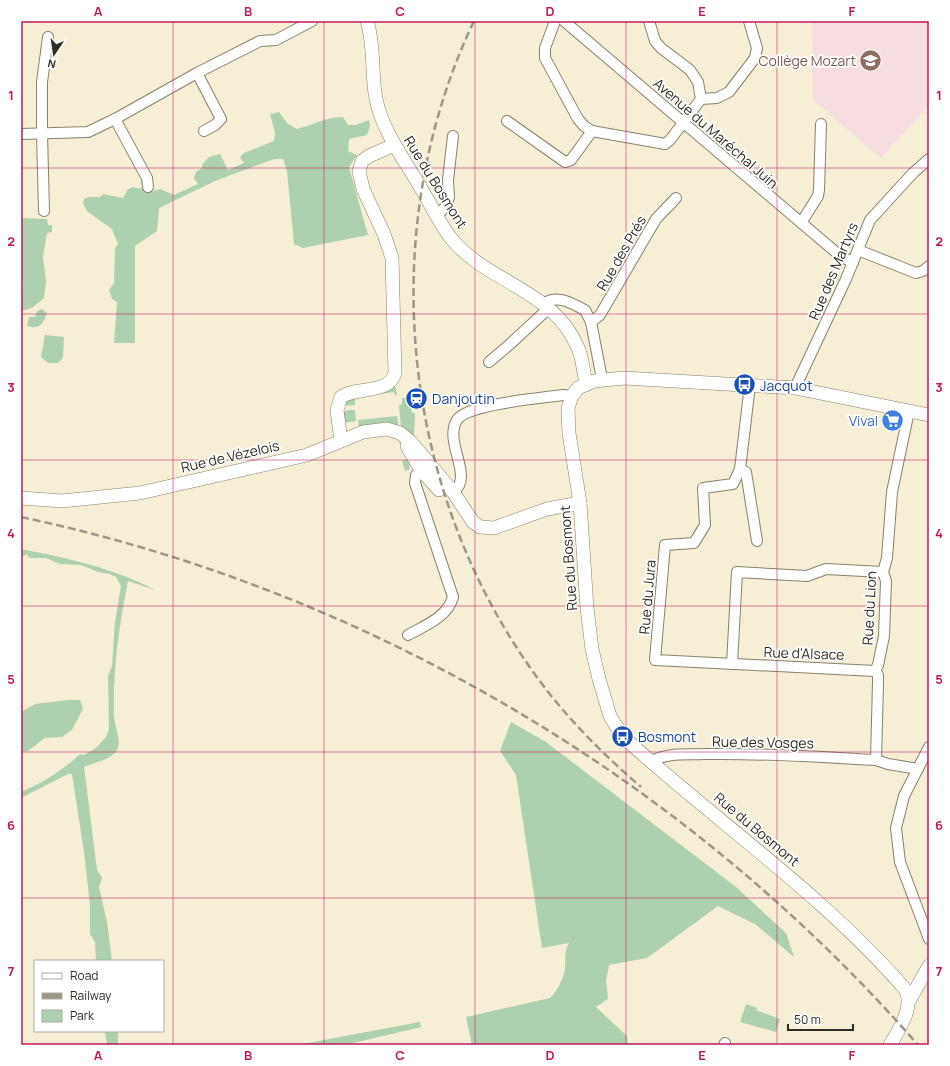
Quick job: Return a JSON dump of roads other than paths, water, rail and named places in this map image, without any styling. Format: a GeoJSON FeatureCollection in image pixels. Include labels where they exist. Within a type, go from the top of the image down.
{"type":"FeatureCollection","features":[{"type":"Feature","properties":{"kind":"street"},"geometry":{"type":"LineString","coordinates":[[21,134],[88,132],[115,119],[260,40],[276,40],[312,21]]}},
{"type":"Feature","properties":{"kind":"street","name":"Rue du Bosmont"},"geometry":{"type":"LineString","coordinates":[[367,21],[376,102],[386,130],[394,145],[450,236],[471,257],[546,306],[568,329],[578,347],[586,383]]}},
{"type":"Feature","properties":{"kind":"street"},"geometry":{"type":"LineString","coordinates":[[555,21],[545,48],[545,58],[578,119],[592,131],[665,144],[670,140],[701,98],[698,82],[690,70],[661,48],[655,41],[649,21]]}},
{"type":"Feature","properties":{"kind":"street","name":"Avenue du Maréchal Juin"},"geometry":{"type":"LineString","coordinates":[[564,21],[838,254],[853,263]]}},
{"type":"Feature","properties":{"kind":"street"},"geometry":{"type":"LineString","coordinates":[[701,98],[717,98],[729,92],[755,58],[757,48],[748,21]]}},
{"type":"Feature","properties":{"kind":"street"},"geometry":{"type":"LineString","coordinates":[[44,211],[42,82],[48,37]]}},
{"type":"Feature","properties":{"kind":"street"},"geometry":{"type":"LineString","coordinates":[[197,73],[221,119],[215,125],[204,131]]}},
{"type":"Feature","properties":{"kind":"street"},"geometry":{"type":"LineString","coordinates":[[115,119],[147,178],[148,188]]}},
{"type":"Feature","properties":{"kind":"street"},"geometry":{"type":"LineString","coordinates":[[507,121],[565,162],[571,160],[592,131]]}},
{"type":"Feature","properties":{"kind":"street"},"geometry":{"type":"LineString","coordinates":[[801,223],[818,196],[821,124]]}},
{"type":"Feature","properties":{"kind":"street"},"geometry":{"type":"LineString","coordinates":[[437,216],[446,206],[449,197],[448,180],[453,136]]}},
{"type":"Feature","properties":{"kind":"street"},"geometry":{"type":"LineString","coordinates":[[342,441],[337,410],[341,397],[354,390],[384,386],[389,383],[395,373],[392,258],[384,234],[363,189],[359,171],[362,162],[369,156],[394,145]]}},
{"type":"Feature","properties":{"kind":"street","name":"Rue des Martyrs"},"geometry":{"type":"LineString","coordinates":[[796,388],[853,263],[870,220],[913,173],[929,159]]}},
{"type":"Feature","properties":{"kind":"street","name":"Rue des Prés"},"geometry":{"type":"LineString","coordinates":[[591,322],[600,315],[656,219],[676,198]]}},
{"type":"Feature","properties":{"kind":"street"},"geometry":{"type":"LineString","coordinates":[[858,250],[916,273],[923,271],[929,266]]}},
{"type":"Feature","properties":{"kind":"street"},"geometry":{"type":"LineString","coordinates":[[489,362],[509,345],[554,298],[569,301],[585,310],[591,322],[602,379]]}},
{"type":"Feature","properties":{"kind":"street"},"geometry":{"type":"LineString","coordinates":[[453,492],[458,487],[461,476],[453,436],[454,426],[460,416],[472,410],[485,407],[563,395],[572,396],[578,388],[586,383],[602,379],[646,379],[796,388],[929,415]]}},
{"type":"Feature","properties":{"kind":"street","name":"Rue du Jura"},"geometry":{"type":"LineString","coordinates":[[732,664],[655,660],[665,545],[694,543],[705,525],[703,488],[733,484],[740,469],[750,385]]}},
{"type":"Feature","properties":{"kind":"street","name":"Rue du Bosmont"},"geometry":{"type":"LineString","coordinates":[[572,396],[568,408],[569,433],[580,503],[587,608],[592,649],[610,716],[623,736],[651,762],[753,846],[848,930],[901,984],[907,992],[909,1001]]}},
{"type":"Feature","properties":{"kind":"street","name":"Rue du Lion"},"geometry":{"type":"LineString","coordinates":[[876,760],[878,675],[875,671],[878,665],[884,636],[886,581],[882,572],[887,558],[892,492],[909,411]]}},
{"type":"Feature","properties":{"kind":"street","name":"Rue de Vézelois"},"geometry":{"type":"LineString","coordinates":[[21,498],[62,501],[140,493],[307,456],[364,432],[380,429],[397,431],[403,435],[420,452],[425,467]]}},
{"type":"Feature","properties":{"kind":"street"},"geometry":{"type":"LineString","coordinates":[[425,467],[453,492],[473,522]]}},
{"type":"Feature","properties":{"kind":"street"},"geometry":{"type":"LineString","coordinates":[[425,467],[466,518],[480,526],[494,528],[547,509],[580,503]]}},
{"type":"Feature","properties":{"kind":"street"},"geometry":{"type":"LineString","coordinates":[[408,635],[438,617],[449,607],[453,597],[416,489],[416,475],[425,467]]}},
{"type":"Feature","properties":{"kind":"street"},"geometry":{"type":"LineString","coordinates":[[740,469],[746,472],[757,541]]}},
{"type":"Feature","properties":{"kind":"street"},"geometry":{"type":"LineString","coordinates":[[732,664],[737,572],[807,576],[826,569],[882,572]]}},
{"type":"Feature","properties":{"kind":"street","name":"Rue d'Alsace"},"geometry":{"type":"LineString","coordinates":[[732,664],[875,671]]}},
{"type":"Feature","properties":{"kind":"street"},"geometry":{"type":"LineString","coordinates":[[929,746],[904,796],[896,828],[900,862],[929,939]]}},
{"type":"Feature","properties":{"kind":"street","name":"Rue des Vosges"},"geometry":{"type":"LineString","coordinates":[[651,762],[655,759],[675,755],[742,754],[876,760],[884,763],[918,769]]}},
{"type":"Feature","properties":{"kind":"street"},"geometry":{"type":"LineString","coordinates":[[890,1045],[898,1032],[909,1001],[929,966]]}},
{"type":"Feature","properties":{"kind":"railway"},"geometry":{"type":"LineString","coordinates":[[474,21],[443,100],[423,182],[414,266],[416,351],[429,434],[452,516],[485,593],[529,666],[541,683],[567,715],[595,745],[641,787]]}},
{"type":"Feature","properties":{"kind":"railway"},"geometry":{"type":"LineString","coordinates":[[21,517],[149,550],[274,593],[396,646],[512,709],[623,780],[729,861],[827,949],[918,1045]]}},
{"type":"Feature","properties":{"kind":"place","name":"Collège Mozart"},"geometry":{"type":"Point","coordinates":[871,60]}},
{"type":"Feature","properties":{"kind":"place","name":"Jacquot"},"geometry":{"type":"Point","coordinates":[744,385]}},
{"type":"Feature","properties":{"kind":"place","name":"Danjoutin"},"geometry":{"type":"Point","coordinates":[416,398]}},
{"type":"Feature","properties":{"kind":"place","name":"Vival"},"geometry":{"type":"Point","coordinates":[893,420]}},
{"type":"Feature","properties":{"kind":"place","name":"Bosmont"},"geometry":{"type":"Point","coordinates":[623,736]}}]}
